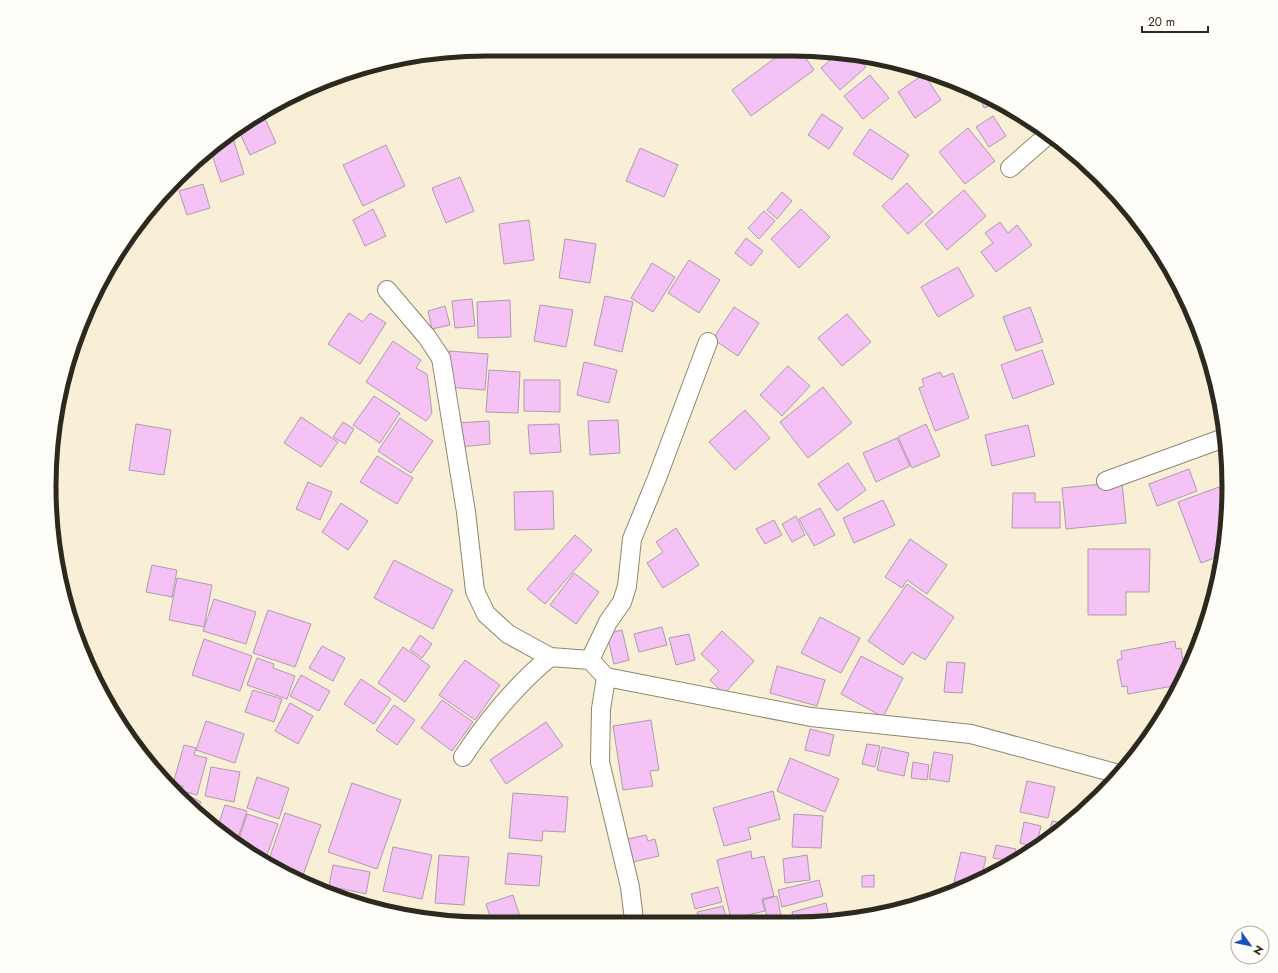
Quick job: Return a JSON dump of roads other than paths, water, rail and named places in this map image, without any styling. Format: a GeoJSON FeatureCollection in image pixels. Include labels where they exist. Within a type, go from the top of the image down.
{"type":"FeatureCollection","features":[{"type":"Feature","properties":{"kind":"street"},"geometry":{"type":"LineString","coordinates":[[1010,168],[1044,138]]}},
{"type":"Feature","properties":{"kind":"street"},"geometry":{"type":"LineString","coordinates":[[387,290],[427,337],[441,358],[466,512],[475,591],[486,614],[508,634],[550,657],[590,660],[606,677],[811,718],[971,734],[1113,772]]}},
{"type":"Feature","properties":{"kind":"street"},"geometry":{"type":"LineString","coordinates":[[590,660],[608,622],[622,602],[627,586],[632,539],[657,478],[708,342]]}},
{"type":"Feature","properties":{"kind":"street"},"geometry":{"type":"LineString","coordinates":[[1106,481],[1219,440]]}},
{"type":"Feature","properties":{"kind":"street"},"geometry":{"type":"LineString","coordinates":[[463,757],[499,706],[524,678],[550,657]]}},
{"type":"Feature","properties":{"kind":"street"},"geometry":{"type":"LineString","coordinates":[[606,677],[601,709],[600,762],[630,887],[634,917]]}}]}
